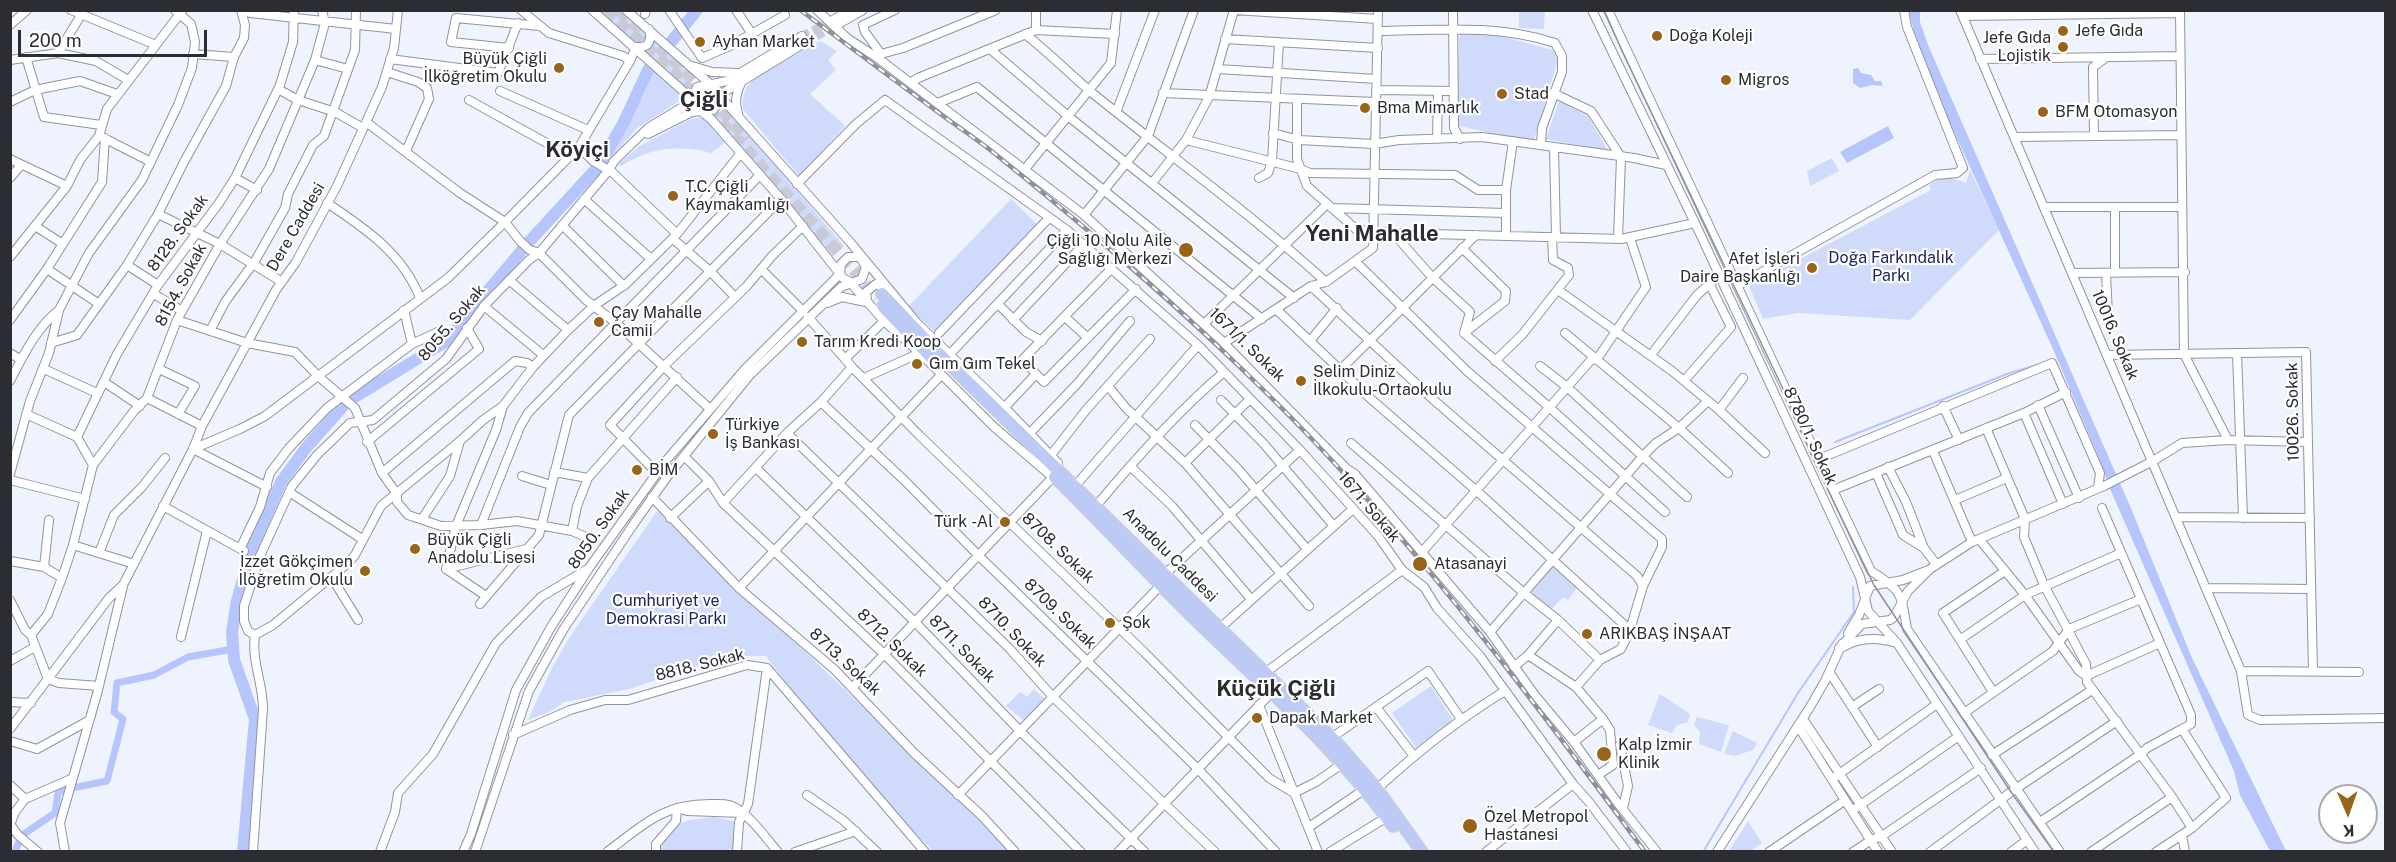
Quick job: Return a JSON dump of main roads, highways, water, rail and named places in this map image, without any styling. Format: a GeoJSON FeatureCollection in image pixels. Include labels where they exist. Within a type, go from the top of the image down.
{"type":"FeatureCollection","features":[{"type":"Feature","properties":{"kind":"highway","name":"Anadolu Caddesi"},"geometry":{"type":"LineString","coordinates":[[877,298],[920,347],[1096,506],[1331,738],[1422,852]]}},
{"type":"Feature","properties":{"kind":"highway","name":"Anadolu Caddesi"},"geometry":{"type":"LineString","coordinates":[[1070,484],[1160,586],[1313,731],[1342,764],[1371,789],[1387,817],[1412,852]]}},
{"type":"Feature","properties":{"kind":"water"},"geometry":{"type":"Polygon","coordinates":[[[1909,11],[1920,11],[1920,22],[1928,45],[2130,506],[2192,658],[2286,851],[2270,851],[2240,795],[2234,771],[2110,489],[2053,349],[1935,90],[1914,32],[1909,11]]]}},
{"type":"Feature","properties":{"kind":"water"},"geometry":{"type":"Polygon","coordinates":[[[1858,68],[1861,73],[1871,75],[1875,81],[1881,81],[1883,86],[1872,85],[1860,88],[1853,83],[1853,69],[1858,68]]]}},
{"type":"Feature","properties":{"kind":"water"},"geometry":{"type":"Polygon","coordinates":[[[1888,126],[1894,138],[1847,163],[1840,152],[1888,126]]]}},
{"type":"Feature","properties":{"kind":"waterway"},"geometry":{"type":"LineString","coordinates":[[671,42],[697,10]]}},
{"type":"Feature","properties":{"kind":"waterway"},"geometry":{"type":"LineString","coordinates":[[602,160],[623,124],[649,68]]}},
{"type":"Feature","properties":{"kind":"waterway"},"geometry":{"type":"LineString","coordinates":[[528,243],[595,170]]}},
{"type":"Feature","properties":{"kind":"waterway"},"geometry":{"type":"LineString","coordinates":[[350,400],[445,342],[523,249]]}},
{"type":"Feature","properties":{"kind":"waterway"},"geometry":{"type":"LineString","coordinates":[[1835,442],[2007,374],[2040,364]]}},
{"type":"Feature","properties":{"kind":"waterway"},"geometry":{"type":"LineString","coordinates":[[243,852],[255,719],[234,660],[232,632],[237,601],[251,550],[281,482],[306,448],[345,404]]}},
{"type":"Feature","properties":{"kind":"waterway"},"geometry":{"type":"LineString","coordinates":[[1703,852],[1798,693],[1854,612],[1853,587]]}},
{"type":"Feature","properties":{"kind":"waterway"},"geometry":{"type":"LineString","coordinates":[[72,788],[107,781],[123,719],[114,712],[117,683],[154,675],[188,657],[233,649]]}},
{"type":"Feature","properties":{"kind":"waterway"},"geometry":{"type":"LineString","coordinates":[[21,836],[55,813],[58,793],[65,788]]}},
{"type":"Feature","properties":{"kind":"waterway"},"geometry":{"type":"LineString","coordinates":[[15,852],[20,839]]}},
{"type":"Feature","properties":{"kind":"tunnel"},"geometry":{"type":"LineString","coordinates":[[605,10],[673,72],[744,147],[862,279],[876,299]]}},
{"type":"Feature","properties":{"kind":"tunnel"},"geometry":{"type":"LineString","coordinates":[[619,10],[709,93],[747,139]]}},
{"type":"Feature","properties":{"kind":"tunnel"},"geometry":{"type":"LineString","coordinates":[[802,36],[833,20]]}},
{"type":"Feature","properties":{"kind":"tunnel"},"geometry":{"type":"LineString","coordinates":[[806,42],[837,25]]}},
{"type":"Feature","properties":{"kind":"tram line"},"geometry":{"type":"LineString","coordinates":[[1604,10],[1874,585],[2011,792],[2054,852]]}},
{"type":"Feature","properties":{"kind":"railway"},"geometry":{"type":"LineString","coordinates":[[800,10],[986,147],[1035,186],[1156,289],[1271,397],[1354,484],[1441,586],[1565,744],[1645,852]]}},
{"type":"Feature","properties":{"kind":"place","name":"Jefe Gıda"},"geometry":{"type":"Point","coordinates":[2063,31]}},
{"type":"Feature","properties":{"kind":"place","name":"Doğa Koleji"},"geometry":{"type":"Point","coordinates":[1657,36]}},
{"type":"Feature","properties":{"kind":"place","name":"Ayhan Market"},"geometry":{"type":"Point","coordinates":[700,42]}},
{"type":"Feature","properties":{"kind":"place","name":"Jefe Gıda Lojistik"},"geometry":{"type":"Point","coordinates":[2063,47]}},
{"type":"Feature","properties":{"kind":"place","name":"Büyük Çiğli İlköğretim Okulu"},"geometry":{"type":"Point","coordinates":[559,68]}},
{"type":"Feature","properties":{"kind":"place","name":"Migros"},"geometry":{"type":"Point","coordinates":[1726,80]}},
{"type":"Feature","properties":{"kind":"place","name":"Stad"},"geometry":{"type":"Point","coordinates":[1502,94]}},
{"type":"Feature","properties":{"kind":"place","name":"Bma Mimarlık"},"geometry":{"type":"Point","coordinates":[1365,108]}},
{"type":"Feature","properties":{"kind":"place","name":"BFM Otomasyon"},"geometry":{"type":"Point","coordinates":[2043,112]}},
{"type":"Feature","properties":{"kind":"place","name":"T.C. Çiğli Kaymakamlığı"},"geometry":{"type":"Point","coordinates":[673,196]}},
{"type":"Feature","properties":{"kind":"place","name":"Çiğli 10 Nolu Aile Sağlığı Merkezi"},"geometry":{"type":"Point","coordinates":[1186,250]}},
{"type":"Feature","properties":{"kind":"place","name":"Afet İşleri Daire Başkanlığı"},"geometry":{"type":"Point","coordinates":[1812,268]}},
{"type":"Feature","properties":{"kind":"place","name":"Çay Mahalle Camii"},"geometry":{"type":"Point","coordinates":[599,322]}},
{"type":"Feature","properties":{"kind":"place","name":"Tarım Kredi Koop"},"geometry":{"type":"Point","coordinates":[802,342]}},
{"type":"Feature","properties":{"kind":"place","name":"Gım Gım Tekel"},"geometry":{"type":"Point","coordinates":[917,364]}},
{"type":"Feature","properties":{"kind":"place","name":"Selim Diniz İlkokulu-Ortaokulu"},"geometry":{"type":"Point","coordinates":[1301,381]}},
{"type":"Feature","properties":{"kind":"place","name":"Türkiye İş Bankası"},"geometry":{"type":"Point","coordinates":[713,434]}},
{"type":"Feature","properties":{"kind":"place","name":"BİM"},"geometry":{"type":"Point","coordinates":[637,470]}},
{"type":"Feature","properties":{"kind":"place","name":"Türk -Al"},"geometry":{"type":"Point","coordinates":[1005,522]}},
{"type":"Feature","properties":{"kind":"place","name":"Büyük Çiğli Anadolu Lisesi"},"geometry":{"type":"Point","coordinates":[415,549]}},
{"type":"Feature","properties":{"kind":"place","name":"Atasanayi"},"geometry":{"type":"Point","coordinates":[1420,564]}},
{"type":"Feature","properties":{"kind":"place","name":"İzzet Gökçimen İlöğretim Okulu"},"geometry":{"type":"Point","coordinates":[365,571]}},
{"type":"Feature","properties":{"kind":"place","name":"Şok"},"geometry":{"type":"Point","coordinates":[1110,623]}},
{"type":"Feature","properties":{"kind":"place","name":"ARIKBAŞ İNŞAAT"},"geometry":{"type":"Point","coordinates":[1587,634]}},
{"type":"Feature","properties":{"kind":"place","name":"Dapak Market"},"geometry":{"type":"Point","coordinates":[1257,718]}},
{"type":"Feature","properties":{"kind":"place","name":"Kalp İzmir Klinik"},"geometry":{"type":"Point","coordinates":[1604,754]}},
{"type":"Feature","properties":{"kind":"place","name":"Özel Metropol Hastanesi"},"geometry":{"type":"Point","coordinates":[1470,826]}},
{"type":"Feature","properties":{"kind":"district","name":"Çiğli"},"geometry":{"type":"Point","coordinates":[704,100]}},
{"type":"Feature","properties":{"kind":"district","name":"Köyiçi"},"geometry":{"type":"Point","coordinates":[577,150]}},
{"type":"Feature","properties":{"kind":"district","name":"Yeni Mahalle"},"geometry":{"type":"Point","coordinates":[1372,234]}},
{"type":"Feature","properties":{"kind":"district","name":"Küçük Çiğli"},"geometry":{"type":"Point","coordinates":[1276,689]}},
{"type":"Feature","properties":{"kind":"park label","name":"Doğa Farkındalık Parkı"},"geometry":{"type":"Point","coordinates":[1891,267]}},
{"type":"Feature","properties":{"kind":"park label","name":"Cumhuriyet ve Demokrasi Parkı"},"geometry":{"type":"Point","coordinates":[666,610]}}]}
